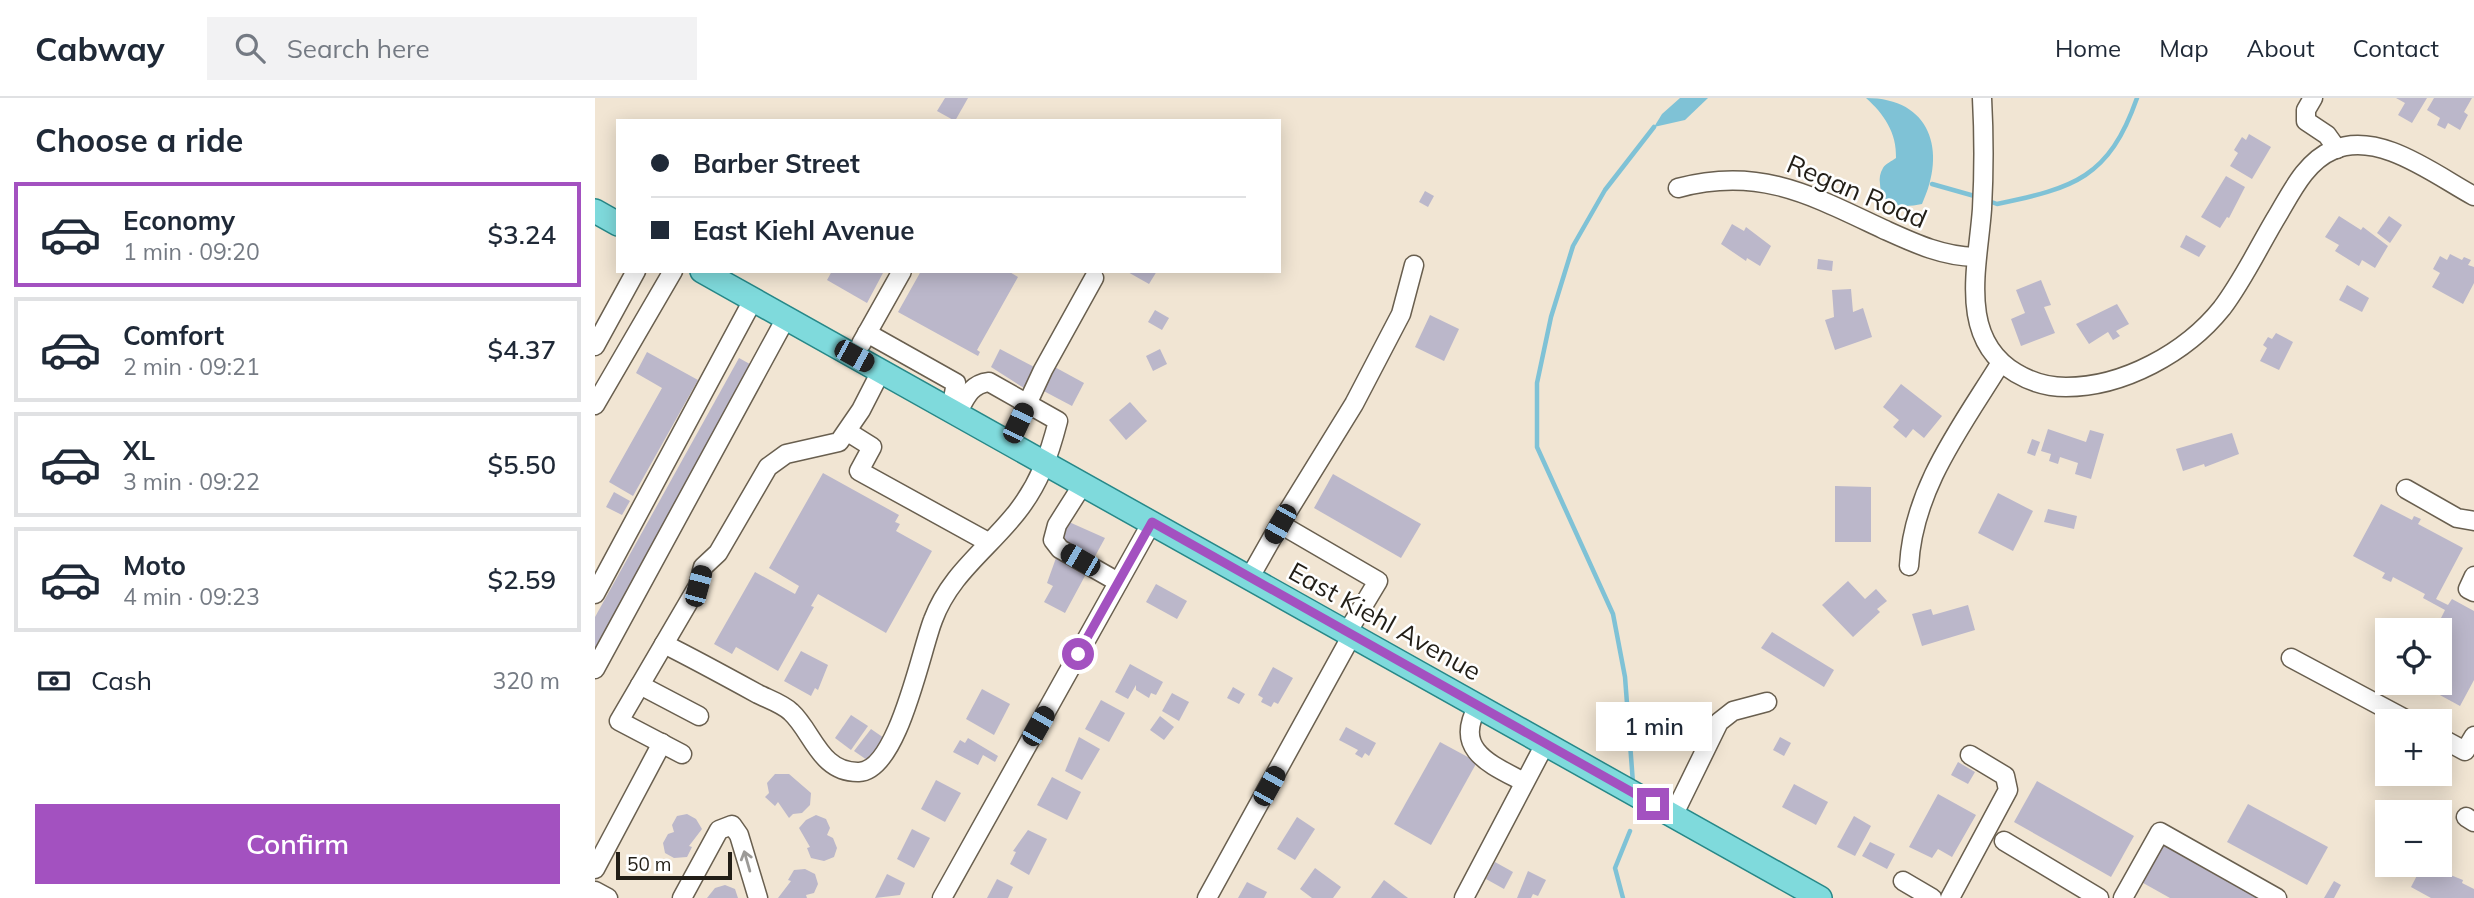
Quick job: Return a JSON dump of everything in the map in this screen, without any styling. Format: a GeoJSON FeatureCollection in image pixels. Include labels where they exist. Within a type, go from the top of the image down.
{"type":"FeatureCollection","features":[{"type":"Feature","properties":{"kind":"main road"},"geometry":{"type":"LineString","coordinates":[[595,211],[616,223]]}},
{"type":"Feature","properties":{"kind":"main road","name":"East Kiehl Avenue"},"geometry":{"type":"LineString","coordinates":[[706,273],[1820,898]]}},
{"type":"Feature","properties":{"kind":"street"},"geometry":{"type":"LineString","coordinates":[[1982,98],[1983,180],[1974,292],[1980,332],[1986,347],[2000,364],[2036,383],[2063,387],[2110,381],[2151,364],[2197,332],[2220,310],[2308,168],[2337,149],[2364,145],[2380,148],[2474,196]]}},
{"type":"Feature","properties":{"kind":"street"},"geometry":{"type":"LineString","coordinates":[[2313,98],[2306,110],[2306,121],[2327,135],[2337,149]]}},
{"type":"Feature","properties":{"kind":"street","name":"Regan Road"},"geometry":{"type":"LineString","coordinates":[[1678,188],[1717,181],[1766,181],[1814,196],[1927,250],[1975,257]]}},
{"type":"Feature","properties":{"kind":"street"},"geometry":{"type":"LineString","coordinates":[[1250,578],[1354,404],[1401,314],[1414,265]]}},
{"type":"Feature","properties":{"kind":"street"},"geometry":{"type":"LineString","coordinates":[[595,346],[635,273]]}},
{"type":"Feature","properties":{"kind":"street"},"geometry":{"type":"LineString","coordinates":[[595,405],[672,273]]}},
{"type":"Feature","properties":{"kind":"street"},"geometry":{"type":"LineString","coordinates":[[854,356],[901,273]]}},
{"type":"Feature","properties":{"kind":"street"},"geometry":{"type":"LineString","coordinates":[[1009,443],[1094,278]]}},
{"type":"Feature","properties":{"kind":"street"},"geometry":{"type":"LineString","coordinates":[[595,594],[753,300]]}},
{"type":"Feature","properties":{"kind":"street"},"geometry":{"type":"LineString","coordinates":[[595,669],[786,318]]}},
{"type":"Feature","properties":{"kind":"street"},"geometry":{"type":"LineString","coordinates":[[867,333],[956,383],[954,412]]}},
{"type":"Feature","properties":{"kind":"street"},"geometry":{"type":"LineString","coordinates":[[1909,566],[1914,523],[1922,498],[1944,455],[2000,364]]}},
{"type":"Feature","properties":{"kind":"street"},"geometry":{"type":"LineString","coordinates":[[682,754],[619,721],[698,586],[703,567],[718,553],[768,467],[786,454],[839,442],[848,432],[881,371]]}},
{"type":"Feature","properties":{"kind":"street"},"geometry":{"type":"LineString","coordinates":[[664,644],[790,711],[819,753],[839,768],[867,771],[887,749],[900,727],[933,620],[948,588],[1016,514],[1047,464],[1058,421],[989,382],[978,383],[954,412]]}},
{"type":"Feature","properties":{"kind":"street"},"geometry":{"type":"LineString","coordinates":[[848,432],[872,447],[859,471],[988,542]]}},
{"type":"Feature","properties":{"kind":"street"},"geometry":{"type":"LineString","coordinates":[[1083,484],[1057,525],[1053,540],[1061,549],[1118,582]]}},
{"type":"Feature","properties":{"kind":"street"},"geometry":{"type":"LineString","coordinates":[[2406,489],[2456,518],[2474,521]]}},
{"type":"Feature","properties":{"kind":"street"},"geometry":{"type":"LineString","coordinates":[[942,898],[1152,522]]}},
{"type":"Feature","properties":{"kind":"street"},"geometry":{"type":"LineString","coordinates":[[1207,898],[1378,581],[1280,524]]}},
{"type":"Feature","properties":{"kind":"street"},"geometry":{"type":"LineString","coordinates":[[2474,576],[2468,589],[2474,592]]}},
{"type":"Feature","properties":{"kind":"street"},"geometry":{"type":"LineString","coordinates":[[2291,658],[2387,709]]}},
{"type":"Feature","properties":{"kind":"street"},"geometry":{"type":"LineString","coordinates":[[641,685],[699,716]]}},
{"type":"Feature","properties":{"kind":"street"},"geometry":{"type":"LineString","coordinates":[[1673,816],[1719,722],[1733,711],[1767,702]]}},
{"type":"Feature","properties":{"kind":"street"},"geometry":{"type":"LineString","coordinates":[[1478,706],[1468,723],[1471,744],[1489,763],[1524,782]]}},
{"type":"Feature","properties":{"kind":"street"},"geometry":{"type":"LineString","coordinates":[[2452,744],[2465,751],[2474,736]]}},
{"type":"Feature","properties":{"kind":"street"},"geometry":{"type":"LineString","coordinates":[[595,869],[662,743]]}},
{"type":"Feature","properties":{"kind":"street"},"geometry":{"type":"LineString","coordinates":[[1464,898],[1545,744]]}},
{"type":"Feature","properties":{"kind":"street"},"geometry":{"type":"LineString","coordinates":[[1949,898],[2008,790],[2005,776],[1971,755]]}},
{"type":"Feature","properties":{"kind":"street"},"geometry":{"type":"LineString","coordinates":[[682,898],[719,830],[732,825],[739,835],[758,898]]}},
{"type":"Feature","properties":{"kind":"street"},"geometry":{"type":"LineString","coordinates":[[2123,898],[2160,832],[2277,898]]}},
{"type":"Feature","properties":{"kind":"street"},"geometry":{"type":"LineString","coordinates":[[2004,841],[2099,898]]}},
{"type":"Feature","properties":{"kind":"street"},"geometry":{"type":"LineString","coordinates":[[1903,881],[1932,898]]}},
{"type":"Feature","properties":{"kind":"street"},"geometry":{"type":"LineString","coordinates":[[595,891],[608,898]]}},
{"type":"Feature","properties":{"kind":"water"},"geometry":{"type":"Polygon","coordinates":[[[1680,98],[1708,98],[1685,120],[1654,127],[1662,114],[1680,98]]]}},
{"type":"Feature","properties":{"kind":"water"},"geometry":{"type":"Polygon","coordinates":[[[1866,98],[1888,100],[1906,107],[1919,118],[1928,131],[1933,165],[1922,204],[1901,206],[1884,198],[1880,176],[1884,166],[1896,158],[1896,149],[1892,132],[1884,117],[1866,98]]]}},
{"type":"Feature","properties":{"kind":"building"},"geometry":{"type":"Polygon","coordinates":[[[945,98],[968,98],[956,119],[937,111],[945,98]]]}},
{"type":"Feature","properties":{"kind":"building"},"geometry":{"type":"Polygon","coordinates":[[[2396,98],[2427,98],[2412,123],[2398,115],[2405,103],[2396,98]]]}},
{"type":"Feature","properties":{"kind":"building"},"geometry":{"type":"Polygon","coordinates":[[[2434,98],[2472,98],[2464,112],[2468,115],[2460,130],[2448,123],[2445,129],[2437,125],[2440,118],[2427,110],[2434,98]]]}},
{"type":"Feature","properties":{"kind":"building"},"geometry":{"type":"Polygon","coordinates":[[[2249,134],[2271,147],[2252,179],[2230,166],[2238,153],[2234,150],[2242,137],[2246,140],[2249,134]]]}},
{"type":"Feature","properties":{"kind":"building"},"geometry":{"type":"Polygon","coordinates":[[[2226,176],[2245,187],[2229,218],[2227,217],[2220,228],[2201,217],[2226,176]]]}},
{"type":"Feature","properties":{"kind":"building"},"geometry":{"type":"Polygon","coordinates":[[[1425,191],[1434,196],[1428,207],[1419,202],[1425,191]]]}},
{"type":"Feature","properties":{"kind":"building"},"geometry":{"type":"Polygon","coordinates":[[[2339,216],[2361,230],[2363,227],[2388,246],[2375,268],[2362,260],[2359,266],[2335,251],[2339,245],[2325,237],[2339,216]]]}},
{"type":"Feature","properties":{"kind":"building"},"geometry":{"type":"Polygon","coordinates":[[[2389,216],[2402,225],[2390,243],[2377,233],[2389,216]]]}},
{"type":"Feature","properties":{"kind":"building"},"geometry":{"type":"Polygon","coordinates":[[[1732,224],[1744,231],[1746,227],[1771,246],[1760,266],[1747,258],[1746,261],[1721,244],[1732,224]]]}},
{"type":"Feature","properties":{"kind":"building"},"geometry":{"type":"Polygon","coordinates":[[[2186,235],[2206,246],[2199,257],[2180,247],[2186,235]]]}},
{"type":"Feature","properties":{"kind":"building"},"geometry":{"type":"Polygon","coordinates":[[[2450,254],[2462,260],[2464,257],[2471,260],[2468,265],[2474,267],[2474,283],[2463,304],[2432,287],[2440,273],[2433,269],[2440,256],[2447,260],[2450,254]]]}},
{"type":"Feature","properties":{"kind":"building"},"geometry":{"type":"Polygon","coordinates":[[[1818,259],[1833,261],[1832,271],[1817,269],[1818,259]]]}},
{"type":"Feature","properties":{"kind":"building"},"geometry":{"type":"Polygon","coordinates":[[[831,273],[883,273],[867,303],[827,280],[831,273]]]}},
{"type":"Feature","properties":{"kind":"building"},"geometry":{"type":"Polygon","coordinates":[[[920,273],[1011,273],[1018,277],[977,350],[980,352],[978,356],[898,312],[920,273]]]}},
{"type":"Feature","properties":{"kind":"building"},"geometry":{"type":"Polygon","coordinates":[[[1130,273],[1156,273],[1149,284],[1130,273]]]}},
{"type":"Feature","properties":{"kind":"building"},"geometry":{"type":"Polygon","coordinates":[[[2041,280],[2051,305],[2044,307],[2055,333],[2021,346],[2011,319],[2025,313],[2016,290],[2041,280]]]}},
{"type":"Feature","properties":{"kind":"building"},"geometry":{"type":"Polygon","coordinates":[[[2347,285],[2369,298],[2362,312],[2339,300],[2347,285]]]}},
{"type":"Feature","properties":{"kind":"building"},"geometry":{"type":"Polygon","coordinates":[[[1851,289],[1853,312],[1863,308],[1872,337],[1835,350],[1825,320],[1834,317],[1832,290],[1851,289]]]}},
{"type":"Feature","properties":{"kind":"building"},"geometry":{"type":"Polygon","coordinates":[[[2117,304],[2129,324],[2116,331],[2120,336],[2113,340],[2108,332],[2089,344],[2076,324],[2117,304]]]}},
{"type":"Feature","properties":{"kind":"building"},"geometry":{"type":"Polygon","coordinates":[[[1155,310],[1169,318],[1162,330],[1148,322],[1155,310]]]}},
{"type":"Feature","properties":{"kind":"building"},"geometry":{"type":"Polygon","coordinates":[[[1430,315],[1459,329],[1444,361],[1415,347],[1430,315]]]}},
{"type":"Feature","properties":{"kind":"building"},"geometry":{"type":"Polygon","coordinates":[[[2276,333],[2293,342],[2279,370],[2260,361],[2267,348],[2263,345],[2268,337],[2272,339],[2276,333]]]}},
{"type":"Feature","properties":{"kind":"building"},"geometry":{"type":"Polygon","coordinates":[[[1000,349],[1038,369],[1027,390],[991,367],[1000,349]]]}},
{"type":"Feature","properties":{"kind":"building"},"geometry":{"type":"Polygon","coordinates":[[[1160,349],[1167,364],[1153,371],[1146,356],[1160,349]]]}},
{"type":"Feature","properties":{"kind":"building"},"geometry":{"type":"Polygon","coordinates":[[[647,352],[698,380],[633,496],[609,482],[662,388],[636,373],[647,352]]]}},
{"type":"Feature","properties":{"kind":"building"},"geometry":{"type":"Polygon","coordinates":[[[739,358],[757,368],[595,659],[595,617],[739,358]]]}},
{"type":"Feature","properties":{"kind":"building"},"geometry":{"type":"Polygon","coordinates":[[[1051,365],[1084,383],[1072,406],[1038,388],[1051,365]]]}},
{"type":"Feature","properties":{"kind":"building"},"geometry":{"type":"Polygon","coordinates":[[[1901,384],[1942,416],[1924,438],[1913,429],[1906,438],[1893,427],[1899,420],[1883,407],[1901,384]]]}},
{"type":"Feature","properties":{"kind":"building"},"geometry":{"type":"Polygon","coordinates":[[[1130,402],[1147,421],[1126,440],[1109,420],[1130,402]]]}},
{"type":"Feature","properties":{"kind":"building"},"geometry":{"type":"Polygon","coordinates":[[[2048,429],[2086,442],[2090,430],[2104,434],[2091,479],[2075,474],[2078,463],[2060,457],[2058,464],[2049,461],[2051,454],[2041,451],[2048,429]]]}},
{"type":"Feature","properties":{"kind":"building"},"geometry":{"type":"Polygon","coordinates":[[[2232,433],[2239,454],[2205,467],[2204,464],[2183,471],[2176,449],[2232,433]]]}},
{"type":"Feature","properties":{"kind":"building"},"geometry":{"type":"Polygon","coordinates":[[[2032,439],[2040,442],[2035,456],[2027,453],[2032,439]]]}},
{"type":"Feature","properties":{"kind":"building"},"geometry":{"type":"Polygon","coordinates":[[[823,473],[899,515],[895,522],[900,524],[896,531],[932,551],[886,633],[818,594],[811,606],[814,607],[778,671],[736,647],[732,654],[714,644],[755,572],[795,594],[799,586],[769,568],[823,473]]]}},
{"type":"Feature","properties":{"kind":"building"},"geometry":{"type":"Polygon","coordinates":[[[1333,474],[1421,524],[1401,558],[1314,508],[1333,474]]]}},
{"type":"Feature","properties":{"kind":"building"},"geometry":{"type":"Polygon","coordinates":[[[1835,486],[1871,487],[1871,542],[1835,542],[1835,486]]]}},
{"type":"Feature","properties":{"kind":"building"},"geometry":{"type":"Polygon","coordinates":[[[614,492],[630,501],[622,515],[606,507],[614,492]]]}},
{"type":"Feature","properties":{"kind":"building"},"geometry":{"type":"Polygon","coordinates":[[[1998,493],[2033,511],[2013,551],[1978,533],[1998,493]]]}},
{"type":"Feature","properties":{"kind":"building"},"geometry":{"type":"Polygon","coordinates":[[[2381,504],[2412,520],[2414,516],[2421,519],[2418,524],[2463,548],[2436,599],[2448,605],[2452,599],[2474,611],[2474,680],[2460,706],[2440,695],[2452,695],[2452,618],[2441,618],[2445,610],[2423,598],[2425,594],[2393,577],[2391,582],[2382,578],[2385,573],[2353,556],[2381,504]]]}},
{"type":"Feature","properties":{"kind":"building"},"geometry":{"type":"Polygon","coordinates":[[[2048,509],[2077,516],[2074,529],[2044,522],[2048,509]]]}},
{"type":"Feature","properties":{"kind":"building"},"geometry":{"type":"Polygon","coordinates":[[[1069,522],[1105,538],[1093,560],[1059,542],[1069,522]]]}},
{"type":"Feature","properties":{"kind":"building"},"geometry":{"type":"Polygon","coordinates":[[[1056,558],[1086,574],[1065,613],[1044,602],[1053,586],[1047,583],[1056,558]]]}},
{"type":"Feature","properties":{"kind":"building"},"geometry":{"type":"Polygon","coordinates":[[[1848,581],[1865,599],[1876,589],[1887,601],[1877,609],[1880,612],[1853,637],[1822,605],[1848,581]]]}},
{"type":"Feature","properties":{"kind":"building"},"geometry":{"type":"Polygon","coordinates":[[[1156,584],[1187,601],[1177,619],[1146,602],[1156,584]]]}},
{"type":"Feature","properties":{"kind":"building"},"geometry":{"type":"Polygon","coordinates":[[[1968,605],[1975,630],[1922,646],[1912,614],[1931,609],[1933,615],[1968,605]]]}},
{"type":"Feature","properties":{"kind":"building"},"geometry":{"type":"Polygon","coordinates":[[[1772,632],[1834,670],[1824,687],[1761,648],[1772,632]]]}},
{"type":"Feature","properties":{"kind":"building"},"geometry":{"type":"Polygon","coordinates":[[[801,651],[828,665],[818,690],[815,688],[811,696],[784,681],[801,651]]]}},
{"type":"Feature","properties":{"kind":"building"},"geometry":{"type":"Polygon","coordinates":[[[1130,664],[1163,682],[1156,695],[1151,693],[1149,698],[1136,690],[1136,685],[1128,699],[1115,692],[1130,664]]]}},
{"type":"Feature","properties":{"kind":"building"},"geometry":{"type":"Polygon","coordinates":[[[1273,667],[1293,678],[1278,704],[1274,702],[1271,707],[1261,702],[1263,698],[1258,695],[1273,667]]]}},
{"type":"Feature","properties":{"kind":"building"},"geometry":{"type":"Polygon","coordinates":[[[1233,687],[1245,694],[1239,704],[1227,698],[1233,687]]]}},
{"type":"Feature","properties":{"kind":"building"},"geometry":{"type":"Polygon","coordinates":[[[982,689],[1010,704],[994,735],[966,719],[982,689]]]}},
{"type":"Feature","properties":{"kind":"building"},"geometry":{"type":"Polygon","coordinates":[[[1172,693],[1189,702],[1179,721],[1162,711],[1172,693]]]}},
{"type":"Feature","properties":{"kind":"building"},"geometry":{"type":"Polygon","coordinates":[[[1101,700],[1125,713],[1109,742],[1085,729],[1101,700]]]}},
{"type":"Feature","properties":{"kind":"building"},"geometry":{"type":"Polygon","coordinates":[[[851,715],[868,726],[851,750],[835,738],[851,715]]]}},
{"type":"Feature","properties":{"kind":"building"},"geometry":{"type":"Polygon","coordinates":[[[1160,716],[1174,727],[1164,740],[1150,730],[1160,716]]]}},
{"type":"Feature","properties":{"kind":"building"},"geometry":{"type":"Polygon","coordinates":[[[1346,727],[1376,743],[1369,756],[1365,753],[1362,758],[1355,754],[1358,750],[1339,740],[1346,727]]]}},
{"type":"Feature","properties":{"kind":"building"},"geometry":{"type":"Polygon","coordinates":[[[871,729],[884,738],[867,760],[854,751],[871,729]]]}},
{"type":"Feature","properties":{"kind":"building"},"geometry":{"type":"Polygon","coordinates":[[[1079,737],[1100,749],[1082,780],[1065,771],[1079,737]]]}},
{"type":"Feature","properties":{"kind":"building"},"geometry":{"type":"Polygon","coordinates":[[[1780,737],[1791,743],[1784,756],[1773,750],[1780,737]]]}},
{"type":"Feature","properties":{"kind":"building"},"geometry":{"type":"Polygon","coordinates":[[[968,738],[998,756],[995,762],[983,755],[978,765],[953,752],[960,740],[965,743],[968,738]]]}},
{"type":"Feature","properties":{"kind":"building"},"geometry":{"type":"Polygon","coordinates":[[[1440,742],[1477,762],[1431,845],[1394,824],[1440,742]]]}},
{"type":"Feature","properties":{"kind":"building"},"geometry":{"type":"Polygon","coordinates":[[[1958,762],[1975,772],[1968,784],[1951,775],[1958,762]]]}},
{"type":"Feature","properties":{"kind":"building"},"geometry":{"type":"Polygon","coordinates":[[[775,774],[789,774],[811,793],[810,805],[802,813],[793,814],[789,818],[778,802],[775,806],[765,797],[769,793],[767,783],[775,774]]]}},
{"type":"Feature","properties":{"kind":"building"},"geometry":{"type":"Polygon","coordinates":[[[1052,777],[1081,792],[1067,820],[1037,805],[1052,777]]]}},
{"type":"Feature","properties":{"kind":"building"},"geometry":{"type":"Polygon","coordinates":[[[936,780],[961,793],[945,822],[921,809],[936,780]]]}},
{"type":"Feature","properties":{"kind":"building"},"geometry":{"type":"Polygon","coordinates":[[[2037,781],[2134,836],[2111,877],[2014,822],[2037,781]]]}},
{"type":"Feature","properties":{"kind":"building"},"geometry":{"type":"Polygon","coordinates":[[[1794,784],[1828,802],[1816,825],[1782,807],[1794,784]]]}},
{"type":"Feature","properties":{"kind":"building"},"geometry":{"type":"Polygon","coordinates":[[[1938,794],[1976,815],[1952,857],[1938,849],[1932,858],[1909,847],[1938,794]]]}},
{"type":"Feature","properties":{"kind":"building"},"geometry":{"type":"Polygon","coordinates":[[[2248,804],[2328,847],[2307,885],[2227,842],[2248,804]]]}},
{"type":"Feature","properties":{"kind":"building"},"geometry":{"type":"Polygon","coordinates":[[[687,814],[696,819],[702,829],[689,846],[692,847],[687,857],[674,858],[665,853],[663,843],[668,834],[674,832],[672,825],[677,816],[687,814]]]}},
{"type":"Feature","properties":{"kind":"building"},"geometry":{"type":"Polygon","coordinates":[[[816,815],[826,819],[830,828],[827,835],[833,838],[837,848],[834,857],[824,861],[811,858],[807,848],[810,847],[799,828],[806,820],[816,815]]]}},
{"type":"Feature","properties":{"kind":"building"},"geometry":{"type":"Polygon","coordinates":[[[1854,816],[1871,826],[1855,856],[1837,847],[1854,816]]]}},
{"type":"Feature","properties":{"kind":"building"},"geometry":{"type":"Polygon","coordinates":[[[1297,817],[1315,829],[1295,860],[1277,849],[1297,817]]]}},
{"type":"Feature","properties":{"kind":"building"},"geometry":{"type":"Polygon","coordinates":[[[912,829],[930,838],[914,868],[897,859],[912,829]]]}},
{"type":"Feature","properties":{"kind":"building"},"geometry":{"type":"Polygon","coordinates":[[[1028,830],[1047,839],[1029,875],[1010,864],[1016,852],[1013,851],[1028,830]]]}},
{"type":"Feature","properties":{"kind":"building"},"geometry":{"type":"Polygon","coordinates":[[[1870,842],[1895,854],[1887,869],[1862,856],[1870,842]]]}},
{"type":"Feature","properties":{"kind":"building"},"geometry":{"type":"Polygon","coordinates":[[[2167,845],[2260,898],[2170,898],[2136,879],[2154,848],[2167,845]]]}},
{"type":"Feature","properties":{"kind":"building"},"geometry":{"type":"Polygon","coordinates":[[[1495,862],[1513,872],[1504,889],[1486,879],[1495,862]]]}},
{"type":"Feature","properties":{"kind":"building"},"geometry":{"type":"Polygon","coordinates":[[[1315,868],[1341,887],[1333,898],[1312,898],[1300,889],[1315,868]]]}},
{"type":"Feature","properties":{"kind":"building"},"geometry":{"type":"Polygon","coordinates":[[[805,869],[815,874],[818,884],[814,893],[806,895],[807,898],[778,898],[791,881],[788,880],[794,870],[805,869]]]}},
{"type":"Feature","properties":{"kind":"building"},"geometry":{"type":"Polygon","coordinates":[[[1528,871],[1546,880],[1538,896],[1533,894],[1531,898],[1517,898],[1528,871]]]}},
{"type":"Feature","properties":{"kind":"building"},"geometry":{"type":"Polygon","coordinates":[[[887,874],[905,883],[900,895],[875,898],[887,874]]]}},
{"type":"Feature","properties":{"kind":"building"},"geometry":{"type":"Polygon","coordinates":[[[2452,876],[2474,889],[2474,898],[2431,898],[2411,887],[2416,877],[2452,876]]]}},
{"type":"Feature","properties":{"kind":"building"},"geometry":{"type":"Polygon","coordinates":[[[997,879],[1013,887],[1008,898],[987,898],[997,879]]]}},
{"type":"Feature","properties":{"kind":"building"},"geometry":{"type":"Polygon","coordinates":[[[1384,880],[1408,898],[1371,898],[1384,880]]]}},
{"type":"Feature","properties":{"kind":"building"},"geometry":{"type":"Polygon","coordinates":[[[2334,881],[2341,885],[2334,898],[2324,898],[2334,881]]]}},
{"type":"Feature","properties":{"kind":"building"},"geometry":{"type":"Polygon","coordinates":[[[1247,882],[1267,892],[1264,898],[1238,898],[1247,882]]]}},
{"type":"Feature","properties":{"kind":"building"},"geometry":{"type":"Polygon","coordinates":[[[725,885],[735,889],[738,898],[707,898],[715,888],[725,885]]]}},
{"type":"Feature","properties":{"kind":"waterway"},"geometry":{"type":"LineString","coordinates":[[1986,200],[1997,204],[2024,198],[2068,185],[2085,175],[2101,162],[2114,146],[2137,98]]}},
{"type":"Feature","properties":{"kind":"waterway"},"geometry":{"type":"LineString","coordinates":[[1633,783],[1625,677],[1613,614],[1537,447],[1537,383],[1551,317],[1573,246],[1605,190],[1654,127]]}},
{"type":"Feature","properties":{"kind":"waterway"},"geometry":{"type":"LineString","coordinates":[[1932,184],[1978,197]]}},
{"type":"Feature","properties":{"kind":"waterway"},"geometry":{"type":"LineString","coordinates":[[1623,898],[1615,868],[1630,831]]}},
{"type":"Feature","properties":{"kind":"route"},"geometry":{"type":"LineString","coordinates":[[1078,654],[1152,522],[1653,804]]}}]}
